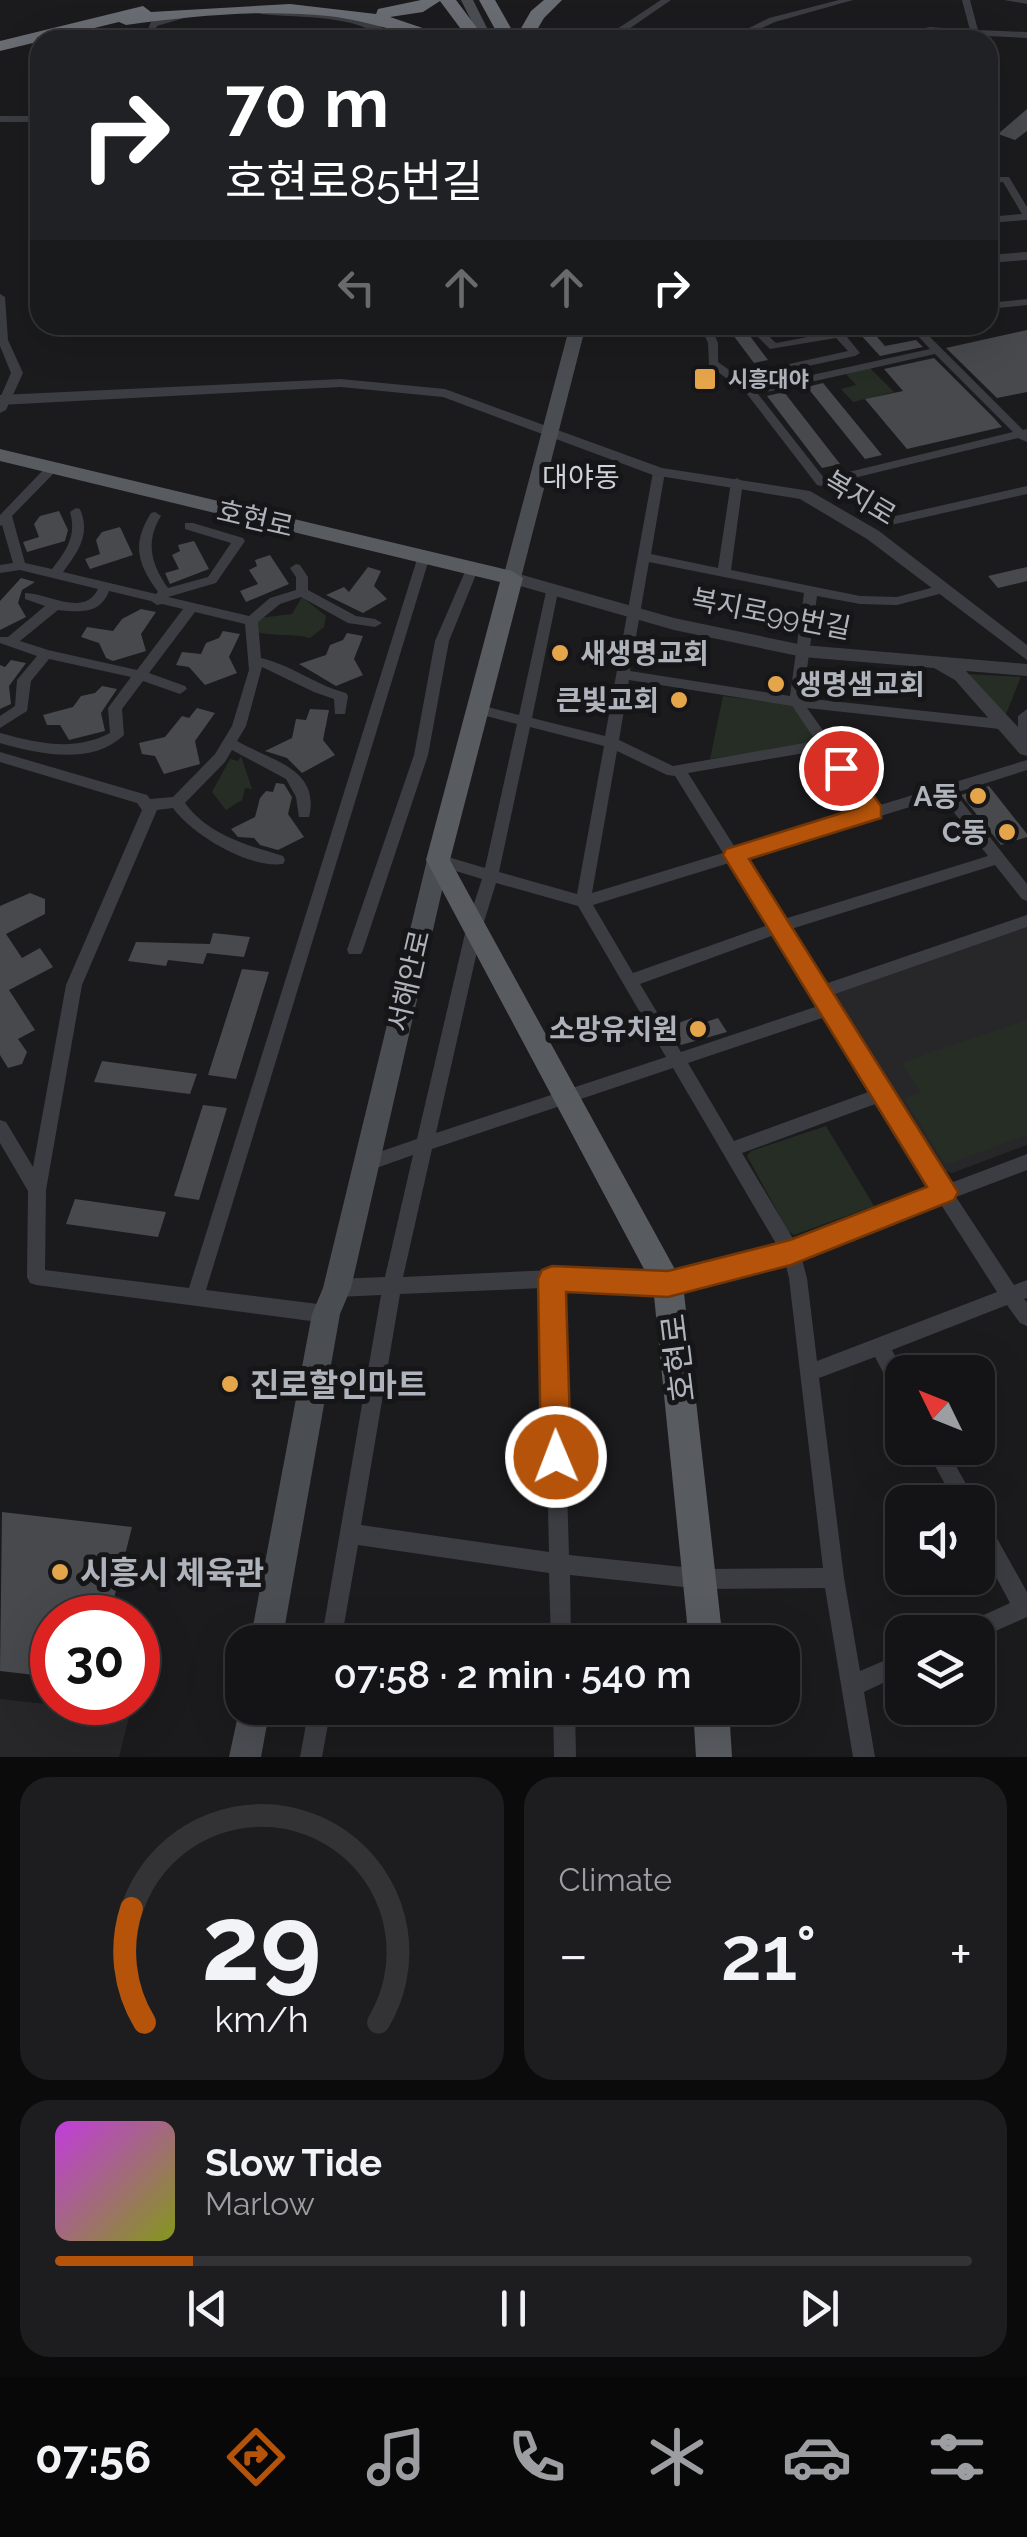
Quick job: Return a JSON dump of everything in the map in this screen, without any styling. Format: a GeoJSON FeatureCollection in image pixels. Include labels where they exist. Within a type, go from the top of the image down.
{"type":"FeatureCollection","features":[{"type":"Feature","properties":{"kind":"highway"},"geometry":{"type":"LineString","coordinates":[[0,34],[131,0]]}},
{"type":"Feature","properties":{"kind":"highway"},"geometry":{"type":"LineString","coordinates":[[0,34],[156,0]]}},
{"type":"Feature","properties":{"kind":"highway"},"geometry":{"type":"LineString","coordinates":[[73,30],[195,0]]}},
{"type":"Feature","properties":{"kind":"highway"},"geometry":{"type":"LineString","coordinates":[[84,30],[225,0]]}},
{"type":"Feature","properties":{"kind":"highway"},"geometry":{"type":"LineString","coordinates":[[349,0],[364,9],[396,13],[433,0]]}},
{"type":"Feature","properties":{"kind":"highway"},"geometry":{"type":"LineString","coordinates":[[448,0],[470,30]]}},
{"type":"Feature","properties":{"kind":"highway"},"geometry":{"type":"LineString","coordinates":[[487,0],[503,30]]}},
{"type":"Feature","properties":{"kind":"highway"},"geometry":{"type":"LineString","coordinates":[[529,30],[538,14],[554,0]]}},
{"type":"Feature","properties":{"kind":"highway"},"geometry":{"type":"LineString","coordinates":[[126,20],[200,8],[300,6],[387,20],[418,30]]}},
{"type":"Feature","properties":{"kind":"highway"},"geometry":{"type":"LineString","coordinates":[[0,48],[30,41]]}},
{"type":"Feature","properties":{"kind":"highway"},"geometry":{"type":"LineString","coordinates":[[0,48],[30,42]]}},
{"type":"Feature","properties":{"kind":"main road"},"geometry":{"type":"LineString","coordinates":[[466,0],[482,30]]}},
{"type":"Feature","properties":{"kind":"main road","name":"서해안로"},"geometry":{"type":"LineString","coordinates":[[269,1625],[326,1314],[337,1288],[438,860],[575,335]]}},
{"type":"Feature","properties":{"kind":"main road","name":"호현로"},"geometry":{"type":"LineString","coordinates":[[0,455],[512,578]]}},
{"type":"Feature","properties":{"kind":"main road","name":"호현로"},"geometry":{"type":"LineString","coordinates":[[438,860],[668,1284],[705,1625]]}},
{"type":"Feature","properties":{"kind":"main road"},"geometry":{"type":"LineString","coordinates":[[245,1757],[251,1725]]}},
{"type":"Feature","properties":{"kind":"main road"},"geometry":{"type":"LineString","coordinates":[[711,1725],[714,1757]]}},
{"type":"Feature","properties":{"kind":"street"},"geometry":{"type":"LineString","coordinates":[[622,30],[667,0]]}},
{"type":"Feature","properties":{"kind":"street"},"geometry":{"type":"LineString","coordinates":[[750,30],[772,20],[849,0]]}},
{"type":"Feature","properties":{"kind":"street"},"geometry":{"type":"LineString","coordinates":[[966,0],[974,30]]}},
{"type":"Feature","properties":{"kind":"street"},"geometry":{"type":"LineString","coordinates":[[1008,0],[1027,2]]}},
{"type":"Feature","properties":{"kind":"street"},"geometry":{"type":"LineString","coordinates":[[154,30],[158,22],[242,12],[358,23],[384,30]]}},
{"type":"Feature","properties":{"kind":"street"},"geometry":{"type":"LineString","coordinates":[[998,32],[1027,35]]}},
{"type":"Feature","properties":{"kind":"street"},"geometry":{"type":"LineString","coordinates":[[0,119],[30,119]]}},
{"type":"Feature","properties":{"kind":"street"},"geometry":{"type":"LineString","coordinates":[[998,179],[1006,179],[1027,216],[998,219]]}},
{"type":"Feature","properties":{"kind":"street"},"geometry":{"type":"LineString","coordinates":[[998,258],[1027,256]]}},
{"type":"Feature","properties":{"kind":"street"},"geometry":{"type":"LineString","coordinates":[[0,297],[3,340],[18,374],[2,403]]}},
{"type":"Feature","properties":{"kind":"street"},"geometry":{"type":"LineString","coordinates":[[998,305],[1027,302]]}},
{"type":"Feature","properties":{"kind":"street"},"geometry":{"type":"LineString","coordinates":[[709,335],[713,363],[750,392],[820,482],[1025,435]]}},
{"type":"Feature","properties":{"kind":"street"},"geometry":{"type":"LineString","coordinates":[[761,335],[774,347],[834,335]]}},
{"type":"Feature","properties":{"kind":"street"},"geometry":{"type":"LineString","coordinates":[[744,377],[854,353],[840,335]]}},
{"type":"Feature","properties":{"kind":"street"},"geometry":{"type":"LineString","coordinates":[[923,336],[1025,435]]}},
{"type":"Feature","properties":{"kind":"street"},"geometry":{"type":"LineString","coordinates":[[750,392],[940,350]]}},
{"type":"Feature","properties":{"kind":"street","name":"복지로"},"geometry":{"type":"LineString","coordinates":[[2,403],[341,384],[445,392],[659,472],[795,492],[873,535],[1027,654]]}},
{"type":"Feature","properties":{"kind":"street"},"geometry":{"type":"LineString","coordinates":[[20,566],[3,519],[51,469]]}},
{"type":"Feature","properties":{"kind":"street"},"geometry":{"type":"LineString","coordinates":[[659,472],[583,902],[791,1252],[834,1578],[864,1757]]}},
{"type":"Feature","properties":{"kind":"street"},"geometry":{"type":"LineString","coordinates":[[724,573],[737,482]]}},
{"type":"Feature","properties":{"kind":"street"},"geometry":{"type":"LineString","coordinates":[[891,520],[1027,490]]}},
{"type":"Feature","properties":{"kind":"street"},"geometry":{"type":"LineString","coordinates":[[54,576],[79,538],[81,526],[76,512]]}},
{"type":"Feature","properties":{"kind":"street"},"geometry":{"type":"LineString","coordinates":[[156,516],[142,546],[161,597]]}},
{"type":"Feature","properties":{"kind":"street"},"geometry":{"type":"LineString","coordinates":[[161,597],[212,580],[239,542],[190,526]]}},
{"type":"Feature","properties":{"kind":"street"},"geometry":{"type":"LineString","coordinates":[[195,1297],[424,556]]}},
{"type":"Feature","properties":{"kind":"street"},"geometry":{"type":"LineString","coordinates":[[643,557],[811,592],[897,601],[942,589]]}},
{"type":"Feature","properties":{"kind":"street"},"geometry":{"type":"LineString","coordinates":[[0,569],[20,566],[251,621]]}},
{"type":"Feature","properties":{"kind":"street"},"geometry":{"type":"LineString","coordinates":[[355,950],[421,756],[442,641],[473,567]]}},
{"type":"Feature","properties":{"kind":"street"},"geometry":{"type":"LineString","coordinates":[[296,568],[302,577],[302,592]]}},
{"type":"Feature","properties":{"kind":"street","name":"복지로99번길"},"geometry":{"type":"LineString","coordinates":[[512,578],[632,613],[803,651],[937,666],[1027,670]]}},
{"type":"Feature","properties":{"kind":"street"},"geometry":{"type":"LineString","coordinates":[[30,596],[55,605],[84,608],[100,599],[104,588]]}},
{"type":"Feature","properties":{"kind":"street"},"geometry":{"type":"LineString","coordinates":[[251,621],[276,601],[302,592],[353,620],[376,622]]}},
{"type":"Feature","properties":{"kind":"street"},"geometry":{"type":"LineString","coordinates":[[334,1625],[392,1286],[475,925],[491,875],[552,592]]}},
{"type":"Feature","properties":{"kind":"street"},"geometry":{"type":"LineString","coordinates":[[811,592],[796,702],[873,812]]}},
{"type":"Feature","properties":{"kind":"street"},"geometry":{"type":"LineString","coordinates":[[5,640],[55,605]]}},
{"type":"Feature","properties":{"kind":"street"},"geometry":{"type":"LineString","coordinates":[[0,738],[50,750],[106,743],[117,736],[115,708],[191,608]]}},
{"type":"Feature","properties":{"kind":"street"},"geometry":{"type":"LineString","coordinates":[[0,758],[142,799],[149,805],[177,802],[230,743],[256,662],[251,621]]}},
{"type":"Feature","properties":{"kind":"street"},"geometry":{"type":"LineString","coordinates":[[5,640],[46,654],[139,674],[180,689]]}},
{"type":"Feature","properties":{"kind":"street"},"geometry":{"type":"LineString","coordinates":[[0,723],[22,708],[24,680],[46,654]]}},
{"type":"Feature","properties":{"kind":"street"},"geometry":{"type":"LineString","coordinates":[[256,662],[274,664],[320,692],[341,696],[340,711]]}},
{"type":"Feature","properties":{"kind":"street"},"geometry":{"type":"LineString","coordinates":[[937,666],[960,676],[1027,749]]}},
{"type":"Feature","properties":{"kind":"street"},"geometry":{"type":"LineString","coordinates":[[624,675],[796,702],[1000,724]]}},
{"type":"Feature","properties":{"kind":"street"},"geometry":{"type":"LineString","coordinates":[[480,710],[612,743],[672,771],[825,745]]}},
{"type":"Feature","properties":{"kind":"street"},"geometry":{"type":"LineString","coordinates":[[1027,716],[1027,738]]}},
{"type":"Feature","properties":{"kind":"street"},"geometry":{"type":"LineString","coordinates":[[230,743],[250,757],[289,770],[302,785],[304,814]]}},
{"type":"Feature","properties":{"kind":"street"},"geometry":{"type":"LineString","coordinates":[[438,860],[583,902],[1027,766]]}},
{"type":"Feature","properties":{"kind":"street"},"geometry":{"type":"LineString","coordinates":[[679,770],[945,1192],[1018,1292],[1027,1317]]}},
{"type":"Feature","properties":{"kind":"street"},"geometry":{"type":"LineString","coordinates":[[945,790],[1027,896]]}},
{"type":"Feature","properties":{"kind":"street"},"geometry":{"type":"LineString","coordinates":[[177,802],[184,814],[221,838],[256,856],[278,860]]}},
{"type":"Feature","properties":{"kind":"street"},"geometry":{"type":"LineString","coordinates":[[149,805],[74,984],[37,1190],[36,1277],[326,1314]]}},
{"type":"Feature","properties":{"kind":"street"},"geometry":{"type":"LineString","coordinates":[[629,981],[779,927],[1000,858]]}},
{"type":"Feature","properties":{"kind":"street"},"geometry":{"type":"LineString","coordinates":[[820,992],[1027,921]]}},
{"type":"Feature","properties":{"kind":"street"},"geometry":{"type":"LineString","coordinates":[[365,1164],[830,1009]]}},
{"type":"Feature","properties":{"kind":"street"},"geometry":{"type":"LineString","coordinates":[[730,1150],[884,1094]]}},
{"type":"Feature","properties":{"kind":"street"},"geometry":{"type":"LineString","coordinates":[[0,1127],[37,1190]]}},
{"type":"Feature","properties":{"kind":"street"},"geometry":{"type":"LineString","coordinates":[[337,1288],[552,1279],[668,1284],[791,1252],[1027,1162]]}},
{"type":"Feature","properties":{"kind":"street"},"geometry":{"type":"LineString","coordinates":[[552,1279],[560,1625]]}},
{"type":"Feature","properties":{"kind":"street"},"geometry":{"type":"LineString","coordinates":[[809,1374],[1018,1292]]}},
{"type":"Feature","properties":{"kind":"street"},"geometry":{"type":"LineString","coordinates":[[880,1347],[885,1356]]}},
{"type":"Feature","properties":{"kind":"street"},"geometry":{"type":"LineString","coordinates":[[351,1534],[558,1564],[702,1579],[834,1578]]}},
{"type":"Feature","properties":{"kind":"street"},"geometry":{"type":"LineString","coordinates":[[995,1553],[1026,1607],[995,1621]]}},
{"type":"Feature","properties":{"kind":"street"},"geometry":{"type":"LineString","coordinates":[[854,1685],[885,1671]]}},
{"type":"Feature","properties":{"kind":"street"},"geometry":{"type":"LineString","coordinates":[[311,1757],[317,1725]]}},
{"type":"Feature","properties":{"kind":"street"},"geometry":{"type":"LineString","coordinates":[[565,1725],[566,1757]]}},
{"type":"Feature","properties":{"kind":"shaded area"},"geometry":{"type":"Polygon","coordinates":[[[869,367],[894,392],[853,402],[841,389],[856,385],[845,373],[869,367]]]}},
{"type":"Feature","properties":{"kind":"shaded area"},"geometry":{"type":"Polygon","coordinates":[[[302,597],[326,616],[324,627],[310,638],[256,632],[259,618],[292,614],[302,597]]]}},
{"type":"Feature","properties":{"kind":"shaded area"},"geometry":{"type":"Polygon","coordinates":[[[968,674],[1021,677],[1004,719],[968,674]]]}},
{"type":"Feature","properties":{"kind":"shaded area"},"geometry":{"type":"Polygon","coordinates":[[[723,696],[791,705],[819,743],[710,759],[723,696]]]}},
{"type":"Feature","properties":{"kind":"shaded area"},"geometry":{"type":"Polygon","coordinates":[[[241,756],[252,789],[245,788],[242,800],[226,810],[212,792],[230,759],[238,761],[241,756]]]}},
{"type":"Feature","properties":{"kind":"shaded area"},"geometry":{"type":"Polygon","coordinates":[[[1027,927],[1027,1145],[952,1173],[942,1170],[828,995],[1027,927]]]}},
{"type":"Feature","properties":{"kind":"shaded area"},"geometry":{"type":"Polygon","coordinates":[[[1027,1020],[1027,1135],[946,1165],[904,1099],[920,1092],[901,1063],[1027,1020]]]}},
{"type":"Feature","properties":{"kind":"shaded area"},"geometry":{"type":"Polygon","coordinates":[[[826,1126],[874,1206],[794,1235],[788,1231],[747,1156],[751,1151],[826,1126]]]}},
{"type":"Feature","properties":{"kind":"shaded area"},"geometry":{"type":"Polygon","coordinates":[[[0,1699],[30,1702],[30,1725],[127,1725],[119,1757],[0,1757],[0,1699]]]}},
{"type":"Feature","properties":{"kind":"building"},"geometry":{"type":"Polygon","coordinates":[[[1027,109],[1027,131],[1015,140],[998,134],[1027,109]]]}},
{"type":"Feature","properties":{"kind":"building"},"geometry":{"type":"Polygon","coordinates":[[[1027,330],[1027,392],[997,398],[946,348],[1027,330]]]}},
{"type":"Feature","properties":{"kind":"building"},"geometry":{"type":"Polygon","coordinates":[[[733,335],[749,335],[768,360],[754,363],[733,335]]]}},
{"type":"Feature","properties":{"kind":"building"},"geometry":{"type":"Polygon","coordinates":[[[861,335],[875,335],[885,346],[916,340],[923,347],[880,356],[861,335]]]}},
{"type":"Feature","properties":{"kind":"building"},"geometry":{"type":"Polygon","coordinates":[[[934,358],[1002,427],[907,449],[865,399],[903,391],[884,369],[934,358]]]}},
{"type":"Feature","properties":{"kind":"building"},"geometry":{"type":"Polygon","coordinates":[[[823,383],[882,455],[865,459],[807,387],[823,383]]]}},
{"type":"Feature","properties":{"kind":"building"},"geometry":{"type":"Polygon","coordinates":[[[784,392],[840,464],[822,468],[767,396],[784,392]]]}},
{"type":"Feature","properties":{"kind":"building"},"geometry":{"type":"Polygon","coordinates":[[[59,511],[68,530],[65,541],[27,552],[23,542],[39,537],[34,524],[40,516],[59,511]]]}},
{"type":"Feature","properties":{"kind":"building"},"geometry":{"type":"Polygon","coordinates":[[[120,527],[133,555],[90,569],[85,559],[100,554],[96,540],[102,532],[120,527]]]}},
{"type":"Feature","properties":{"kind":"building"},"geometry":{"type":"Polygon","coordinates":[[[194,541],[209,569],[170,584],[165,573],[179,569],[172,555],[180,551],[178,545],[194,541]]]}},
{"type":"Feature","properties":{"kind":"building"},"geometry":{"type":"Polygon","coordinates":[[[270,555],[289,584],[246,602],[240,591],[258,584],[249,570],[257,566],[255,560],[270,555]]]}},
{"type":"Feature","properties":{"kind":"building"},"geometry":{"type":"Polygon","coordinates":[[[368,567],[381,571],[374,586],[387,599],[363,613],[326,595],[344,587],[349,592],[368,567]]]}},
{"type":"Feature","properties":{"kind":"building"},"geometry":{"type":"Polygon","coordinates":[[[1027,567],[1027,581],[998,588],[988,576],[1027,567]]]}},
{"type":"Feature","properties":{"kind":"building"},"geometry":{"type":"Polygon","coordinates":[[[21,578],[35,582],[22,590],[18,603],[26,617],[0,630],[0,601],[21,578]]]}},
{"type":"Feature","properties":{"kind":"building"},"geometry":{"type":"Polygon","coordinates":[[[141,609],[156,612],[141,634],[146,651],[113,661],[106,658],[99,643],[81,637],[87,627],[113,631],[122,619],[141,609]]]}},
{"type":"Feature","properties":{"kind":"building"},"geometry":{"type":"Polygon","coordinates":[[[223,631],[240,634],[229,657],[237,673],[205,685],[189,667],[176,665],[182,652],[201,654],[206,643],[219,638],[223,631]]]}},
{"type":"Feature","properties":{"kind":"building"},"geometry":{"type":"Polygon","coordinates":[[[347,633],[363,636],[354,659],[363,675],[336,686],[299,664],[326,655],[330,645],[343,640],[347,633]]]}},
{"type":"Feature","properties":{"kind":"building"},"geometry":{"type":"Polygon","coordinates":[[[11,660],[26,663],[9,686],[11,704],[0,709],[0,665],[5,667],[11,660]]]}},
{"type":"Feature","properties":{"kind":"building"},"geometry":{"type":"Polygon","coordinates":[[[102,686],[117,689],[101,713],[105,731],[69,740],[60,725],[47,725],[43,715],[73,707],[81,696],[95,693],[102,686]]]}},
{"type":"Feature","properties":{"kind":"building"},"geometry":{"type":"Polygon","coordinates":[[[197,708],[215,713],[195,741],[200,764],[164,774],[155,756],[142,754],[139,743],[165,737],[182,716],[189,718],[197,708]]]}},
{"type":"Feature","properties":{"kind":"building"},"geometry":{"type":"Polygon","coordinates":[[[310,709],[329,710],[323,740],[335,755],[302,773],[287,758],[265,751],[292,738],[296,719],[306,720],[310,709]]]}},
{"type":"Feature","properties":{"kind":"building"},"geometry":{"type":"Polygon","coordinates":[[[276,783],[284,784],[292,797],[288,814],[304,837],[278,850],[260,845],[254,838],[238,837],[231,829],[255,817],[260,798],[266,791],[273,792],[276,783]]]}},
{"type":"Feature","properties":{"kind":"building"},"geometry":{"type":"Polygon","coordinates":[[[989,786],[1027,837],[1001,845],[961,795],[989,786]]]}},
{"type":"Feature","properties":{"kind":"building"},"geometry":{"type":"Polygon","coordinates":[[[30,893],[45,899],[45,914],[6,934],[22,958],[40,948],[53,967],[9,990],[35,1030],[18,1039],[27,1052],[22,1064],[8,1068],[0,1055],[0,906],[30,893]]]}},
{"type":"Feature","properties":{"kind":"building"},"geometry":{"type":"Polygon","coordinates":[[[213,933],[250,937],[244,957],[207,953],[203,964],[168,960],[166,966],[128,961],[136,942],[210,944],[213,933]]]}},
{"type":"Feature","properties":{"kind":"building"},"geometry":{"type":"Polygon","coordinates":[[[242,969],[269,972],[236,1079],[208,1075],[242,969]]]}},
{"type":"Feature","properties":{"kind":"building","name":"소망유치원"},"geometry":{"type":"Polygon","coordinates":[[[692,1018],[696,1025],[718,1018],[727,1032],[681,1045],[670,1026],[692,1018]]]}},
{"type":"Feature","properties":{"kind":"building"},"geometry":{"type":"Polygon","coordinates":[[[102,1061],[197,1074],[190,1094],[94,1082],[102,1061]]]}},
{"type":"Feature","properties":{"kind":"building"},"geometry":{"type":"Polygon","coordinates":[[[203,1105],[227,1108],[199,1200],[174,1196],[203,1105]]]}},
{"type":"Feature","properties":{"kind":"building"},"geometry":{"type":"Polygon","coordinates":[[[75,1199],[166,1212],[158,1237],[66,1224],[75,1199]]]}},
{"type":"Feature","properties":{"kind":"building","name":"시흥시 체육관"},"geometry":{"type":"Polygon","coordinates":[[[2,1512],[132,1527],[115,1595],[30,1595],[30,1674],[0,1671],[2,1512]]]}},
{"type":"Feature","properties":{"kind":"place","name":"시흥대야"},"geometry":{"type":"Point","coordinates":[705,379]}},
{"type":"Feature","properties":{"kind":"place","name":"새생명교회"},"geometry":{"type":"Point","coordinates":[560,653]}},
{"type":"Feature","properties":{"kind":"place","name":"생명샘교회"},"geometry":{"type":"Point","coordinates":[776,684]}},
{"type":"Feature","properties":{"kind":"place","name":"큰빛교회"},"geometry":{"type":"Point","coordinates":[679,700]}},
{"type":"Feature","properties":{"kind":"place","name":"A동"},"geometry":{"type":"Point","coordinates":[978,796]}},
{"type":"Feature","properties":{"kind":"place","name":"C동"},"geometry":{"type":"Point","coordinates":[1007,832]}},
{"type":"Feature","properties":{"kind":"place","name":"소망유치원"},"geometry":{"type":"Point","coordinates":[698,1029]}},
{"type":"Feature","properties":{"kind":"place","name":"진로할인마트"},"geometry":{"type":"Point","coordinates":[230,1384]}},
{"type":"Feature","properties":{"kind":"place","name":"시흥시 체육관"},"geometry":{"type":"Point","coordinates":[60,1572]}},
{"type":"Feature","properties":{"kind":"district","name":"대야동"},"geometry":{"type":"Point","coordinates":[581,477]}},
{"type":"Feature","properties":{"kind":"route"},"geometry":{"type":"LineString","coordinates":[[556,1457],[552,1279],[668,1284],[791,1252],[945,1192],[734,855],[873,812],[841,768]]}}]}
